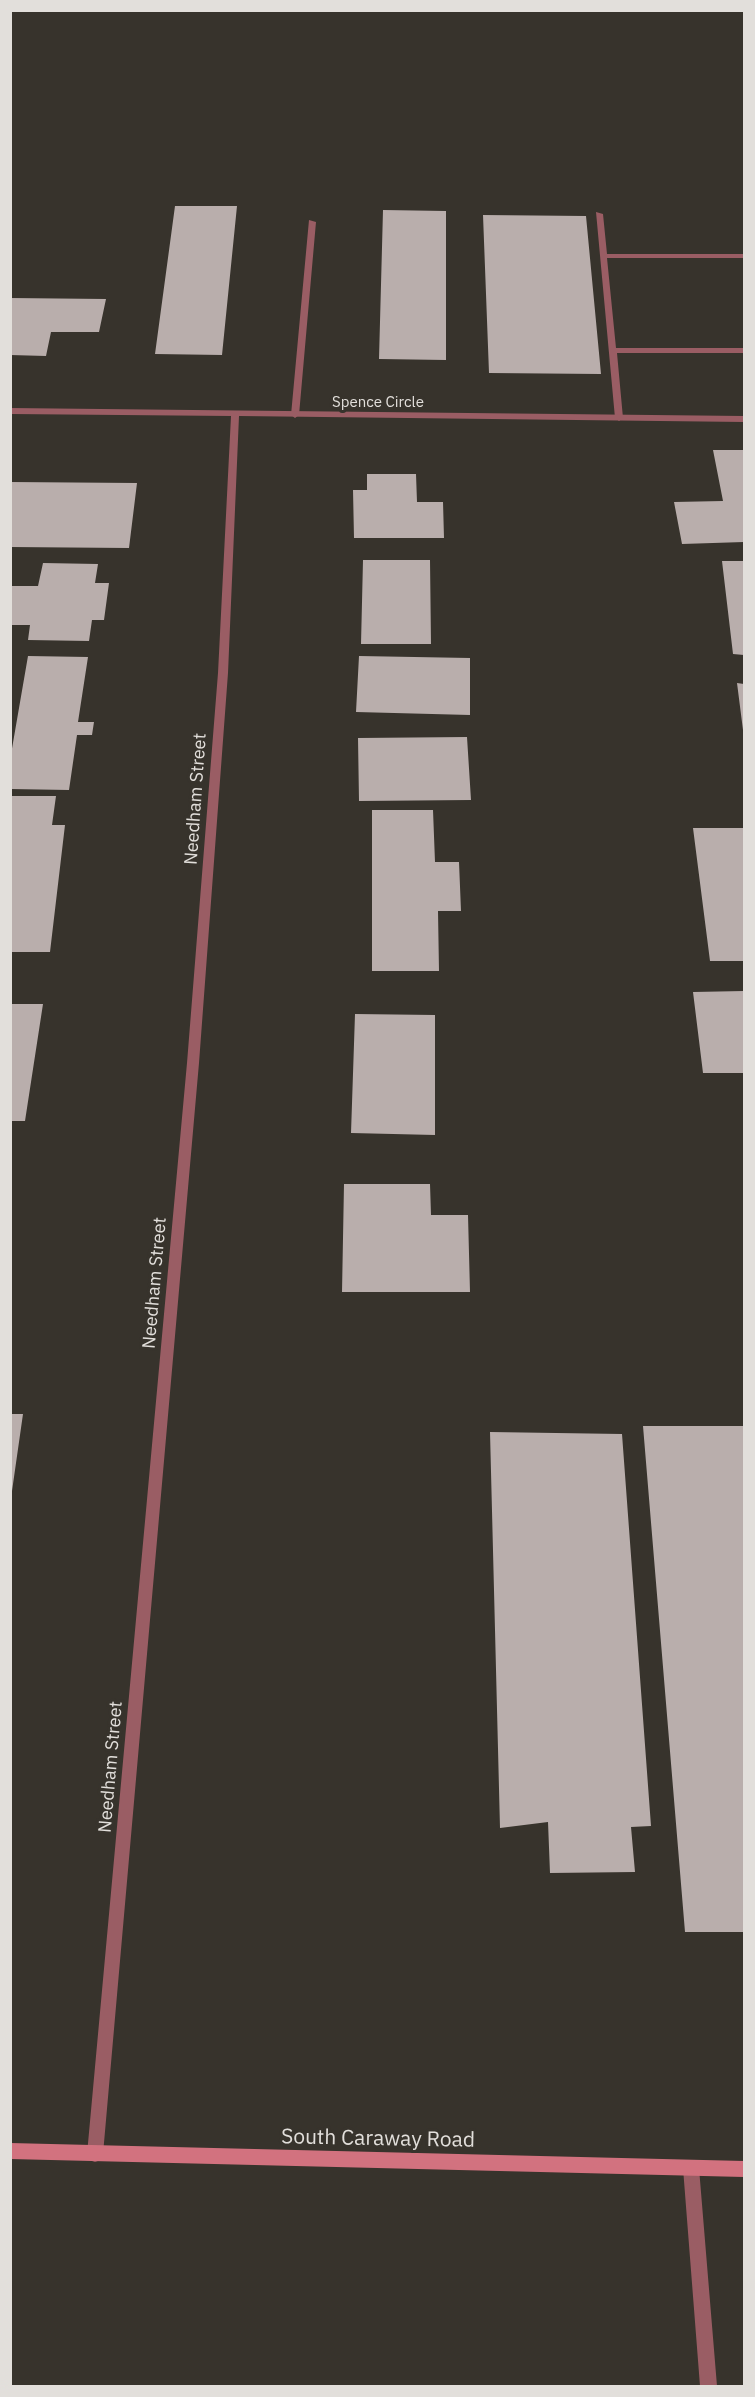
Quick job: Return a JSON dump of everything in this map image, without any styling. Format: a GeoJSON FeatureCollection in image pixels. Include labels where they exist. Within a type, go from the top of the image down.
{"type":"FeatureCollection","features":[{"type":"Feature","properties":{"kind":"main road","name":"South Caraway Road"},"geometry":{"type":"LineString","coordinates":[[10,2151],[744,2169]]}},
{"type":"Feature","properties":{"kind":"street"},"geometry":{"type":"LineString","coordinates":[[599,214],[619,418]]}},
{"type":"Feature","properties":{"kind":"street"},"geometry":{"type":"LineString","coordinates":[[295,415],[312,222]]}},
{"type":"Feature","properties":{"kind":"street"},"geometry":{"type":"LineString","coordinates":[[603,256],[744,256]]}},
{"type":"Feature","properties":{"kind":"street"},"geometry":{"type":"LineString","coordinates":[[612,351],[744,350]]}},
{"type":"Feature","properties":{"kind":"street","name":"Spence Circle"},"geometry":{"type":"LineString","coordinates":[[10,411],[744,419]]}},
{"type":"Feature","properties":{"kind":"street","name":"Needham Street"},"geometry":{"type":"LineString","coordinates":[[94,2154],[193,1063],[223,673],[235,415]]}},
{"type":"Feature","properties":{"kind":"street"},"geometry":{"type":"LineString","coordinates":[[691,2168],[709,2386]]}},
{"type":"Feature","properties":{"kind":"building"},"geometry":{"type":"Polygon","coordinates":[[[175,206],[237,206],[222,355],[155,354],[175,206]]]}},
{"type":"Feature","properties":{"kind":"building"},"geometry":{"type":"Polygon","coordinates":[[[383,210],[446,211],[446,360],[379,359],[383,210]]]}},
{"type":"Feature","properties":{"kind":"building"},"geometry":{"type":"Polygon","coordinates":[[[483,215],[586,216],[601,374],[489,373],[483,215]]]}},
{"type":"Feature","properties":{"kind":"building"},"geometry":{"type":"Polygon","coordinates":[[[10,298],[106,299],[99,332],[51,332],[46,356],[10,355],[10,298]]]}},
{"type":"Feature","properties":{"kind":"building"},"geometry":{"type":"Polygon","coordinates":[[[713,450],[744,450],[744,542],[682,544],[674,502],[723,501],[713,450]]]}},
{"type":"Feature","properties":{"kind":"building"},"geometry":{"type":"Polygon","coordinates":[[[367,474],[416,474],[417,502],[443,502],[444,538],[354,538],[353,490],[367,490],[367,474]]]}},
{"type":"Feature","properties":{"kind":"building"},"geometry":{"type":"Polygon","coordinates":[[[10,482],[137,483],[129,548],[10,547],[10,482]]]}},
{"type":"Feature","properties":{"kind":"building"},"geometry":{"type":"Polygon","coordinates":[[[363,560],[430,560],[431,644],[361,644],[363,560]]]}},
{"type":"Feature","properties":{"kind":"building"},"geometry":{"type":"Polygon","coordinates":[[[722,561],[744,561],[744,655],[733,654],[722,561]]]}},
{"type":"Feature","properties":{"kind":"building"},"geometry":{"type":"Polygon","coordinates":[[[43,563],[98,564],[95,583],[109,583],[104,620],[92,620],[89,641],[28,640],[30,625],[10,625],[10,586],[38,586],[43,563]]]}},
{"type":"Feature","properties":{"kind":"building"},"geometry":{"type":"Polygon","coordinates":[[[28,656],[88,657],[78,722],[94,722],[92,735],[77,735],[69,790],[10,789],[10,760],[28,656]]]}},
{"type":"Feature","properties":{"kind":"building"},"geometry":{"type":"Polygon","coordinates":[[[359,656],[470,658],[470,715],[356,712],[359,656]]]}},
{"type":"Feature","properties":{"kind":"building"},"geometry":{"type":"Polygon","coordinates":[[[737,683],[744,684],[744,730],[743,730],[737,683]]]}},
{"type":"Feature","properties":{"kind":"building"},"geometry":{"type":"Polygon","coordinates":[[[467,737],[471,800],[359,801],[358,738],[467,737]]]}},
{"type":"Feature","properties":{"kind":"building"},"geometry":{"type":"Polygon","coordinates":[[[10,796],[56,796],[52,825],[65,825],[50,952],[10,952],[10,796]]]}},
{"type":"Feature","properties":{"kind":"building"},"geometry":{"type":"Polygon","coordinates":[[[372,810],[433,810],[435,862],[459,862],[461,911],[438,911],[439,971],[372,971],[372,810]]]}},
{"type":"Feature","properties":{"kind":"building"},"geometry":{"type":"Polygon","coordinates":[[[693,828],[744,828],[744,961],[710,961],[693,828]]]}},
{"type":"Feature","properties":{"kind":"building"},"geometry":{"type":"Polygon","coordinates":[[[744,991],[744,1073],[703,1073],[693,992],[744,991]]]}},
{"type":"Feature","properties":{"kind":"building"},"geometry":{"type":"Polygon","coordinates":[[[10,1004],[43,1004],[25,1121],[10,1121],[10,1004]]]}},
{"type":"Feature","properties":{"kind":"building"},"geometry":{"type":"Polygon","coordinates":[[[355,1014],[435,1015],[435,1135],[351,1133],[355,1014]]]}},
{"type":"Feature","properties":{"kind":"building"},"geometry":{"type":"Polygon","coordinates":[[[344,1184],[430,1184],[431,1215],[468,1215],[470,1292],[342,1292],[344,1184]]]}},
{"type":"Feature","properties":{"kind":"building"},"geometry":{"type":"Polygon","coordinates":[[[10,1414],[23,1414],[12,1491],[10,1491],[10,1414]]]}},
{"type":"Feature","properties":{"kind":"building"},"geometry":{"type":"Polygon","coordinates":[[[643,1426],[744,1426],[744,1932],[685,1932],[643,1426]]]}},
{"type":"Feature","properties":{"kind":"building"},"geometry":{"type":"Polygon","coordinates":[[[490,1432],[622,1434],[651,1826],[631,1827],[635,1872],[550,1873],[548,1822],[500,1828],[490,1432]]]}}]}
